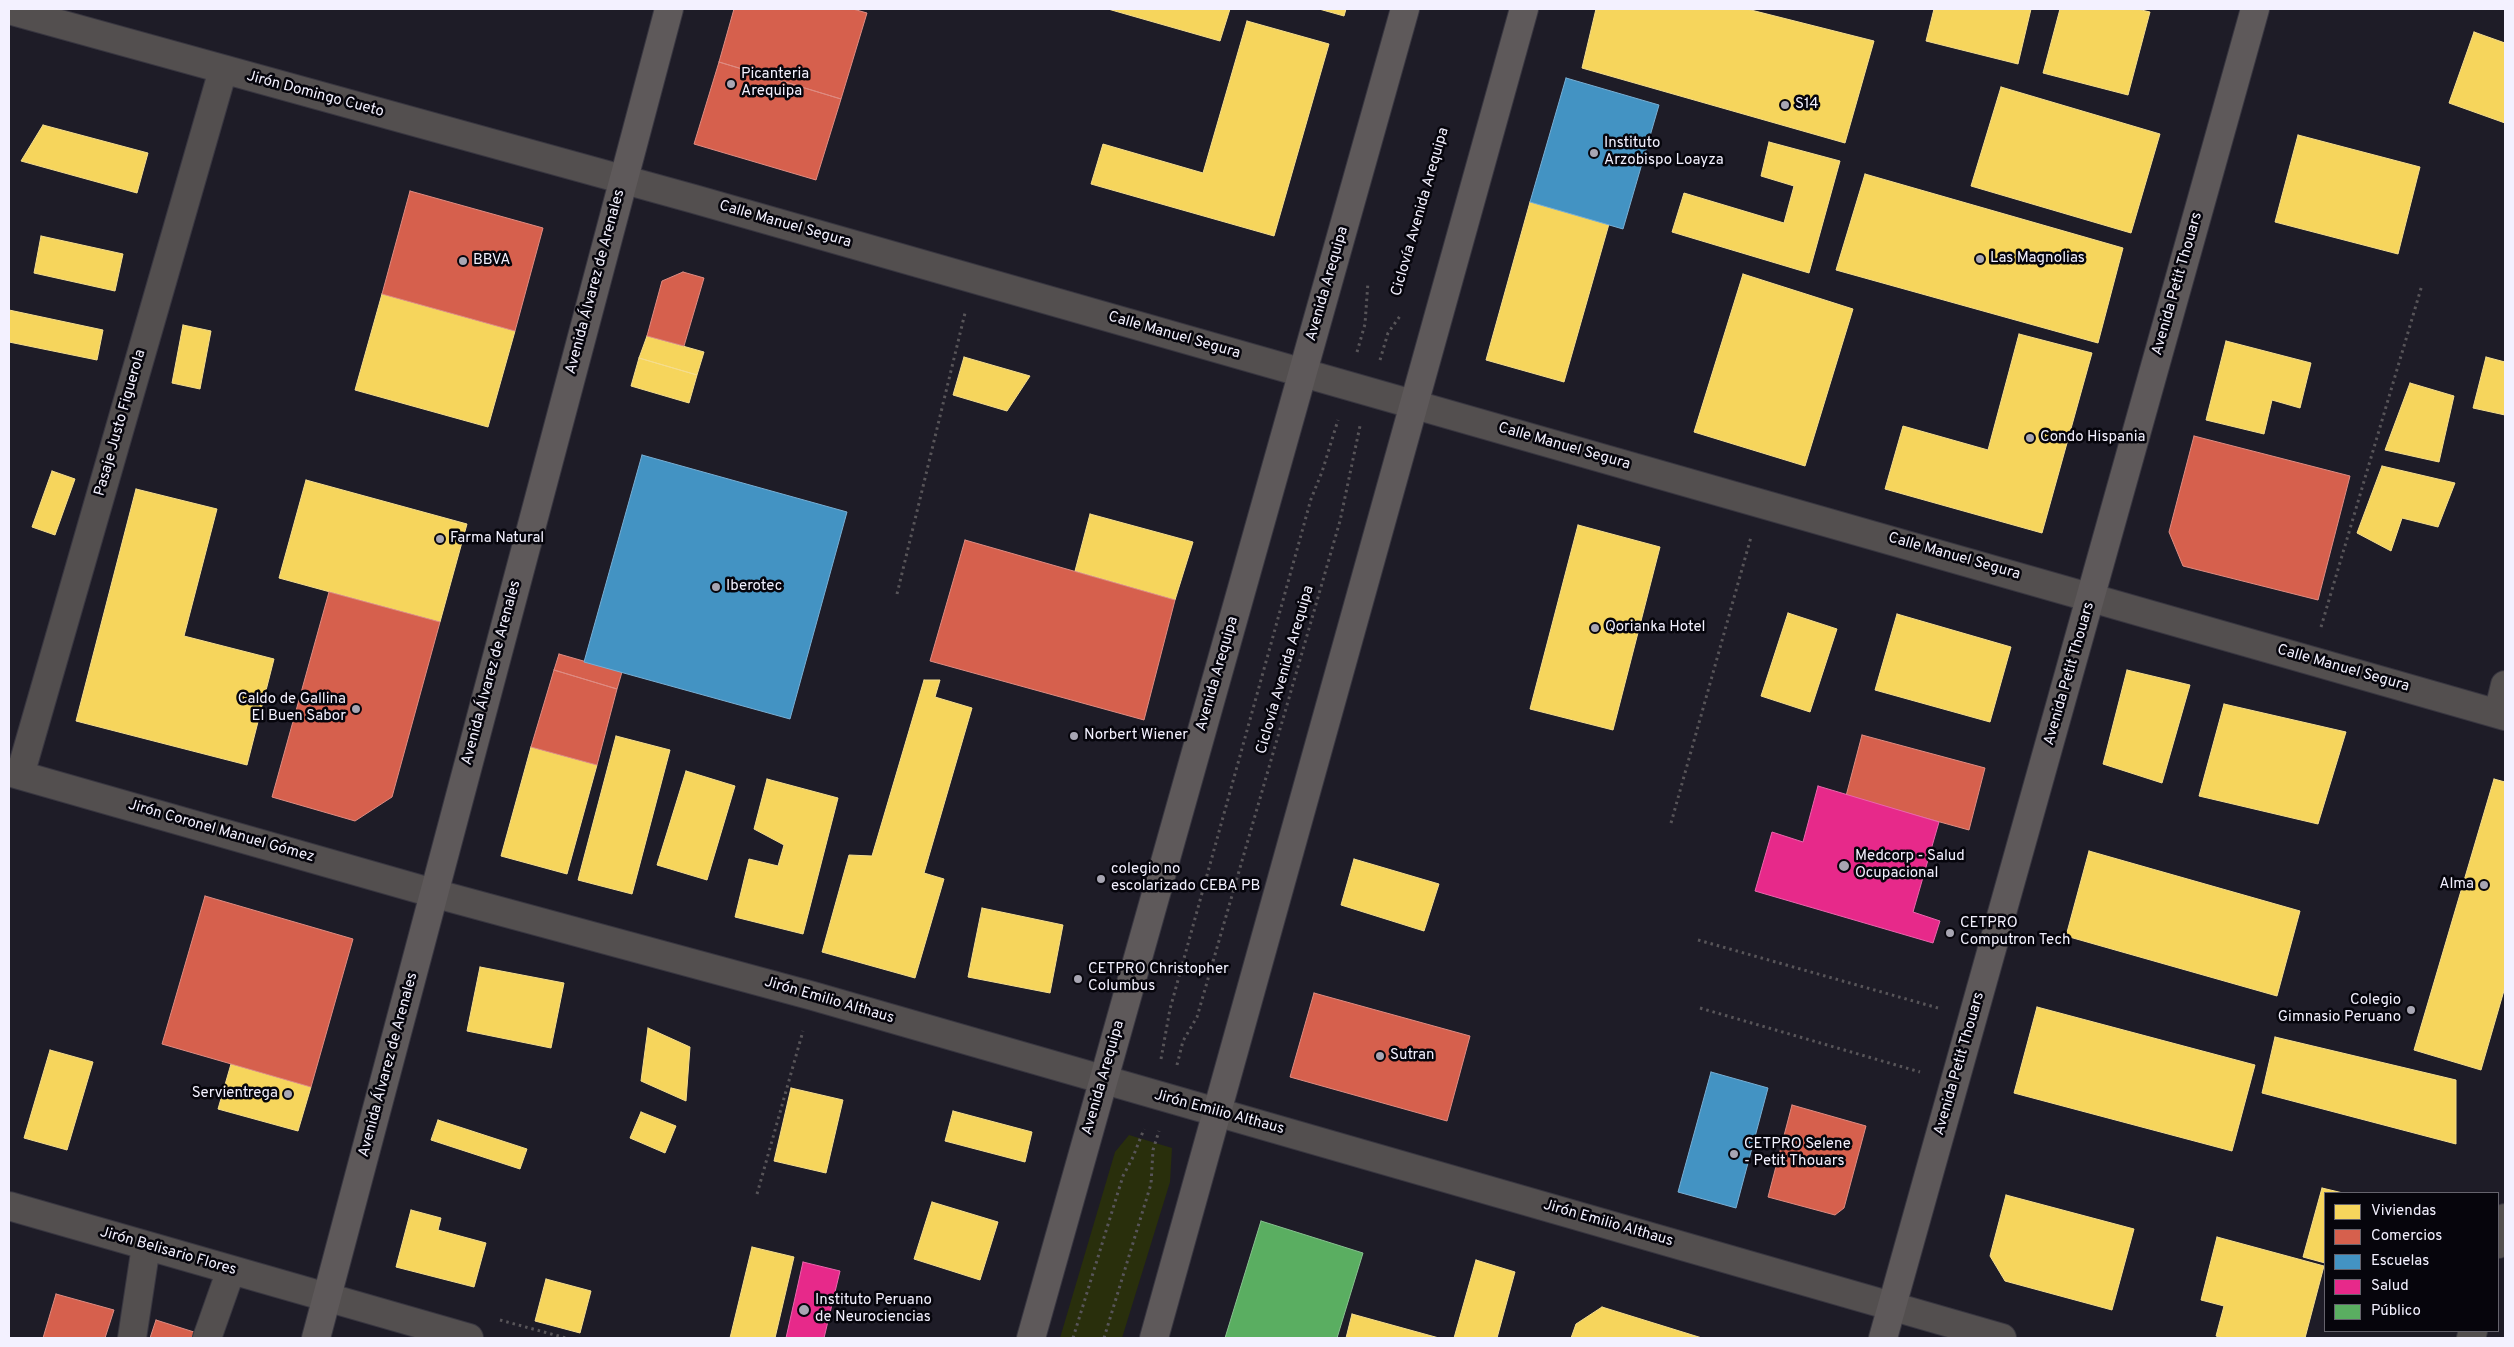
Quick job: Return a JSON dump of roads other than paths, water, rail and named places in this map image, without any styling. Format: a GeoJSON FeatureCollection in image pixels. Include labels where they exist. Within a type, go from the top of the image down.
{"type":"FeatureCollection","features":[{"type":"Feature","properties":{"kind":"main road","name":"Avenida Álvarez de Arenales"},"geometry":{"type":"LineString","coordinates":[[316,1338],[622,179],[669,9]]}},
{"type":"Feature","properties":{"kind":"main road","name":"Avenida Arequipa"},"geometry":{"type":"LineString","coordinates":[[1031,1338],[1405,9]]}},
{"type":"Feature","properties":{"kind":"main road"},"geometry":{"type":"LineString","coordinates":[[1154,1338],[1524,9]]}},
{"type":"Feature","properties":{"kind":"main road","name":"Avenida Petit Thouars"},"geometry":{"type":"LineString","coordinates":[[1883,1338],[2092,597],[2255,9]]}},
{"type":"Feature","properties":{"kind":"street","name":"Jirón Domingo Cueto"},"geometry":{"type":"LineString","coordinates":[[9,10],[622,179]]}},
{"type":"Feature","properties":{"kind":"street","name":"Pasaje Justo Figuerola"},"geometry":{"type":"LineString","coordinates":[[14,774],[223,70]]}},
{"type":"Feature","properties":{"kind":"street","name":"Calle Manuel Segura"},"geometry":{"type":"LineString","coordinates":[[622,179],[2502,715]]}},
{"type":"Feature","properties":{"kind":"street"},"geometry":{"type":"LineString","coordinates":[[2502,715],[2505,685]]}},
{"type":"Feature","properties":{"kind":"street","name":"Jirón Coronel Manuel Gómez"},"geometry":{"type":"LineString","coordinates":[[14,774],[434,893]]}},
{"type":"Feature","properties":{"kind":"street","name":"Jirón Emilio Althaus"},"geometry":{"type":"LineString","coordinates":[[434,893],[812,996],[2002,1338]]}},
{"type":"Feature","properties":{"kind":"street","name":"Jirón Belisario Flores"},"geometry":{"type":"LineString","coordinates":[[9,1206],[469,1338]]}},
{"type":"Feature","properties":{"kind":"street"},"geometry":{"type":"LineString","coordinates":[[2499,1240],[2505,1218]]}},
{"type":"Feature","properties":{"kind":"street"},"geometry":{"type":"LineString","coordinates":[[132,1338],[146,1246]]}},
{"type":"Feature","properties":{"kind":"street"},"geometry":{"type":"LineString","coordinates":[[207,1338],[231,1270]]}},
{"type":"Feature","properties":{"kind":"place","name":"Picanteria Arequipa"},"geometry":{"type":"Point","coordinates":[731,84]}},
{"type":"Feature","properties":{"kind":"place","name":"S14"},"geometry":{"type":"Point","coordinates":[1785,105]}},
{"type":"Feature","properties":{"kind":"place","name":"Instituto Arzobispo Loayza"},"geometry":{"type":"Point","coordinates":[1594,153]}},
{"type":"Feature","properties":{"kind":"place","name":"Las Magnolias"},"geometry":{"type":"Point","coordinates":[1980,259]}},
{"type":"Feature","properties":{"kind":"place","name":"BBVA"},"geometry":{"type":"Point","coordinates":[463,261]}},
{"type":"Feature","properties":{"kind":"place","name":"Condo Hispania"},"geometry":{"type":"Point","coordinates":[2030,438]}},
{"type":"Feature","properties":{"kind":"place","name":"Farma Natural"},"geometry":{"type":"Point","coordinates":[440,539]}},
{"type":"Feature","properties":{"kind":"place","name":"Iberotec"},"geometry":{"type":"Point","coordinates":[716,587]}},
{"type":"Feature","properties":{"kind":"place","name":"Qorianka Hotel"},"geometry":{"type":"Point","coordinates":[1595,628]}},
{"type":"Feature","properties":{"kind":"place","name":"Caldo de Gallina El Buen Sabor"},"geometry":{"type":"Point","coordinates":[356,709]}},
{"type":"Feature","properties":{"kind":"place","name":"Norbert Wiener"},"geometry":{"type":"Point","coordinates":[1074,736]}},
{"type":"Feature","properties":{"kind":"place","name":"Medcorp - Salud Ocupacional"},"geometry":{"type":"Point","coordinates":[1844,866]}},
{"type":"Feature","properties":{"kind":"place","name":"colegio no escolarizado CEBA PB"},"geometry":{"type":"Point","coordinates":[1101,879]}},
{"type":"Feature","properties":{"kind":"place","name":"Alma"},"geometry":{"type":"Point","coordinates":[2484,885]}},
{"type":"Feature","properties":{"kind":"place","name":"CETPRO Computron Tech"},"geometry":{"type":"Point","coordinates":[1950,933]}},
{"type":"Feature","properties":{"kind":"place","name":"CETPRO Christopher Columbus"},"geometry":{"type":"Point","coordinates":[1078,979]}},
{"type":"Feature","properties":{"kind":"place","name":"Colegio Gimnasio Peruano"},"geometry":{"type":"Point","coordinates":[2411,1010]}},
{"type":"Feature","properties":{"kind":"place","name":"Sutran"},"geometry":{"type":"Point","coordinates":[1380,1056]}},
{"type":"Feature","properties":{"kind":"place","name":"Servientrega"},"geometry":{"type":"Point","coordinates":[288,1094]}},
{"type":"Feature","properties":{"kind":"place","name":"CETPRO Selene - Petit Thouars"},"geometry":{"type":"Point","coordinates":[1734,1154]}},
{"type":"Feature","properties":{"kind":"place","name":"Instituto Peruano de Neurociencias"},"geometry":{"type":"Point","coordinates":[804,1310]}}]}
